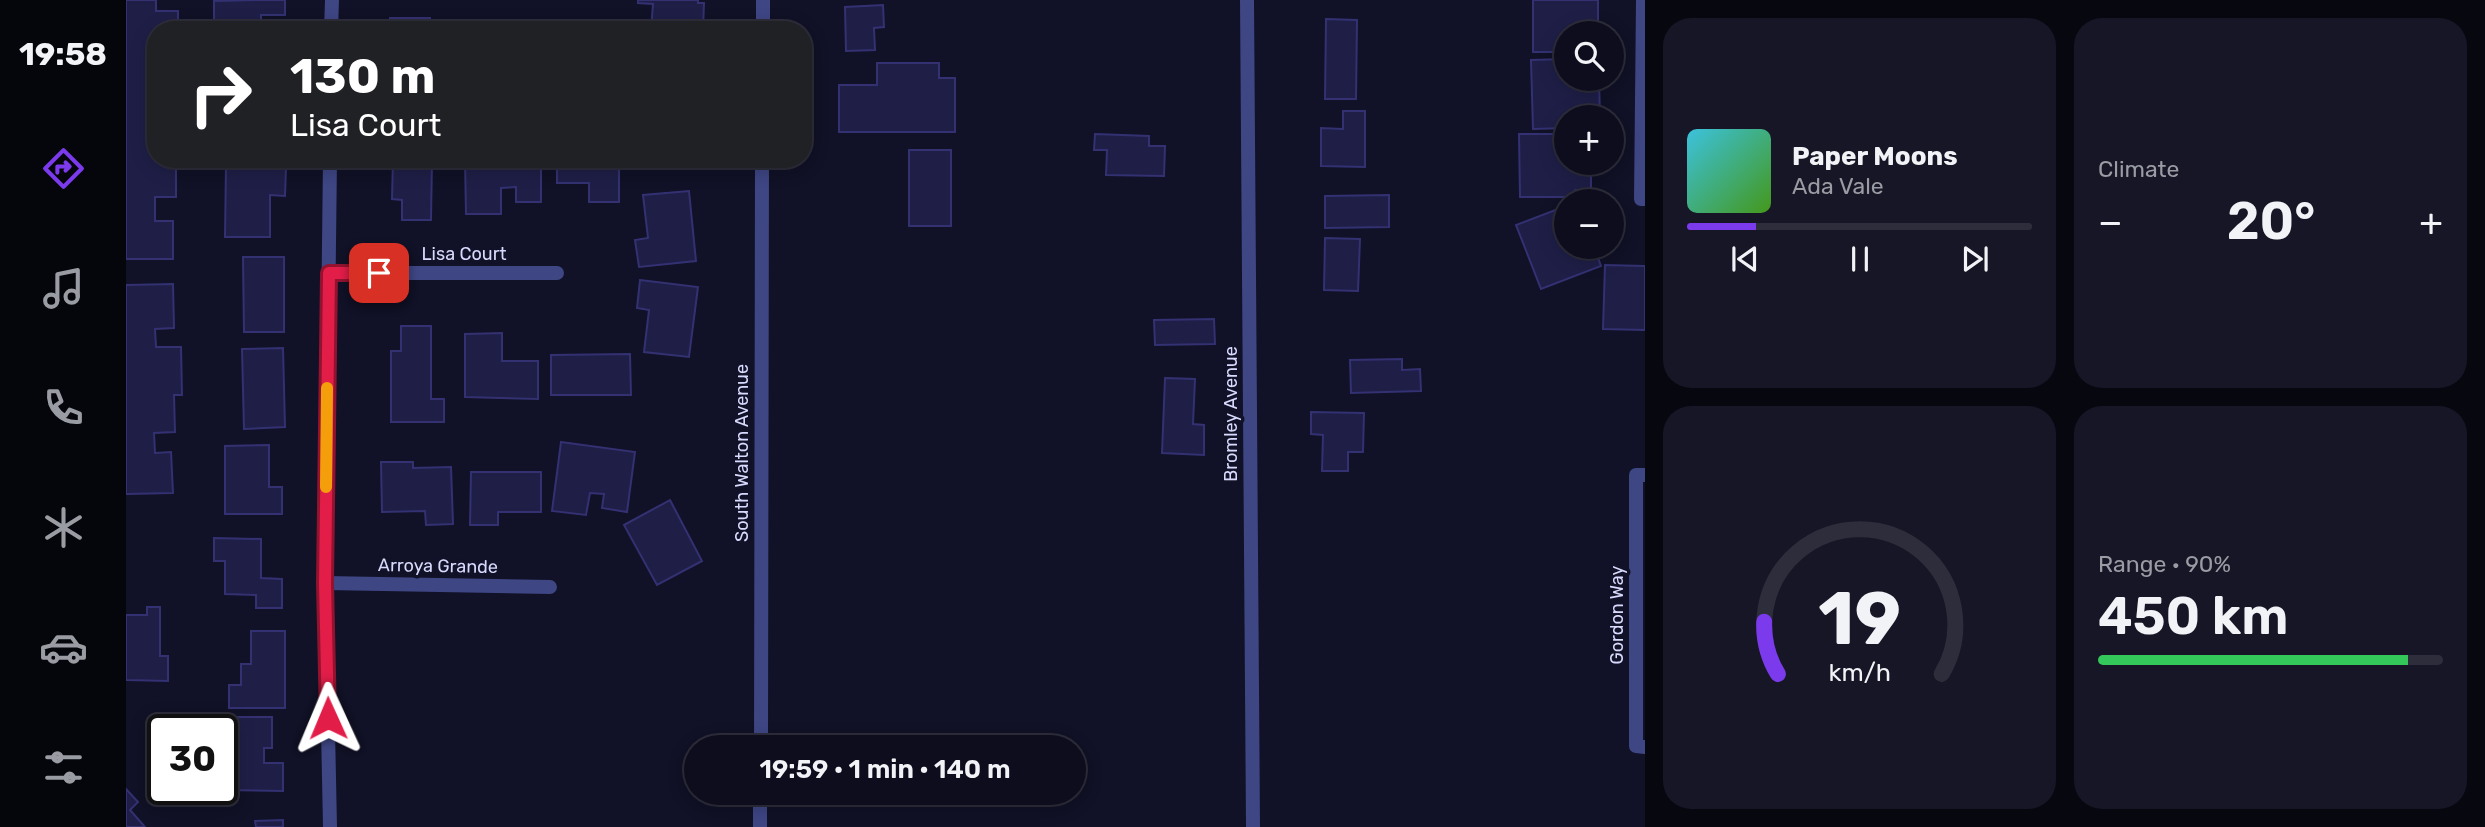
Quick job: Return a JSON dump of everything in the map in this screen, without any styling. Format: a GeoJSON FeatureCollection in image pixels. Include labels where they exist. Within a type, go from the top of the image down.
{"type":"FeatureCollection","features":[{"type":"Feature","properties":{"kind":"street"},"geometry":{"type":"LineString","coordinates":[[331,21],[332,0]]}},
{"type":"Feature","properties":{"kind":"street"},"geometry":{"type":"LineString","coordinates":[[763,0],[763,21]]}},
{"type":"Feature","properties":{"kind":"street","name":"Bromley Avenue"},"geometry":{"type":"LineString","coordinates":[[1247,0],[1253,827]]}},
{"type":"Feature","properties":{"kind":"street"},"geometry":{"type":"LineString","coordinates":[[1643,0],[1643,200]]}},
{"type":"Feature","properties":{"kind":"street"},"geometry":{"type":"LineString","coordinates":[[330,168],[325,583],[330,827]]}},
{"type":"Feature","properties":{"kind":"street","name":"South Walton Avenue"},"geometry":{"type":"LineString","coordinates":[[761,735],[762,168]]}},
{"type":"Feature","properties":{"kind":"street","name":"Lisa Court"},"geometry":{"type":"LineString","coordinates":[[329,273],[557,274]]}},
{"type":"Feature","properties":{"kind":"street","name":"Gordon Way"},"geometry":{"type":"LineString","coordinates":[[1641,475],[1636,746],[1645,747]]}},
{"type":"Feature","properties":{"kind":"street","name":"Arroya Grande"},"geometry":{"type":"LineString","coordinates":[[325,583],[550,587]]}},
{"type":"Feature","properties":{"kind":"street"},"geometry":{"type":"LineString","coordinates":[[760,805],[760,827]]}},
{"type":"Feature","properties":{"kind":"building"},"geometry":{"type":"Polygon","coordinates":[[[126,0],[156,0],[156,11],[178,11],[178,21],[147,21],[147,168],[176,168],[176,197],[155,197],[155,221],[173,221],[173,259],[126,259],[126,0]]]}},
{"type":"Feature","properties":{"kind":"building"},"geometry":{"type":"Polygon","coordinates":[[[285,0],[285,15],[261,15],[261,21],[214,21],[214,1],[285,0]]]}},
{"type":"Feature","properties":{"kind":"building"},"geometry":{"type":"Polygon","coordinates":[[[638,0],[698,0],[698,3],[704,3],[703,21],[652,21],[653,4],[638,3],[638,0]]]}},
{"type":"Feature","properties":{"kind":"building"},"geometry":{"type":"Polygon","coordinates":[[[1533,0],[1598,0],[1598,21],[1554,21],[1554,52],[1533,52],[1533,0]]]}},
{"type":"Feature","properties":{"kind":"building"},"geometry":{"type":"Polygon","coordinates":[[[883,5],[884,27],[874,28],[875,50],[846,51],[845,7],[883,5]]]}},
{"type":"Feature","properties":{"kind":"building"},"geometry":{"type":"Polygon","coordinates":[[[390,18],[430,18],[430,21],[390,21],[390,18]]]}},
{"type":"Feature","properties":{"kind":"building"},"geometry":{"type":"Polygon","coordinates":[[[1326,19],[1357,20],[1356,99],[1325,99],[1326,19]]]}},
{"type":"Feature","properties":{"kind":"building"},"geometry":{"type":"Polygon","coordinates":[[[1554,59],[1554,91],[1599,91],[1600,105],[1554,105],[1554,128],[1533,129],[1531,60],[1554,59]]]}},
{"type":"Feature","properties":{"kind":"building"},"geometry":{"type":"Polygon","coordinates":[[[877,63],[939,63],[939,78],[955,78],[955,132],[839,132],[839,85],[877,85],[877,63]]]}},
{"type":"Feature","properties":{"kind":"building"},"geometry":{"type":"Polygon","coordinates":[[[1343,111],[1365,111],[1365,167],[1321,166],[1321,128],[1343,129],[1343,111]]]}},
{"type":"Feature","properties":{"kind":"building"},"geometry":{"type":"Polygon","coordinates":[[[1095,134],[1149,136],[1149,146],[1165,146],[1164,176],[1106,175],[1107,150],[1094,150],[1095,134]]]}},
{"type":"Feature","properties":{"kind":"building"},"geometry":{"type":"Polygon","coordinates":[[[1519,134],[1554,134],[1554,175],[1591,175],[1591,189],[1554,189],[1554,197],[1520,197],[1519,134]]]}},
{"type":"Feature","properties":{"kind":"building"},"geometry":{"type":"Polygon","coordinates":[[[909,150],[951,150],[951,226],[909,226],[909,150]]]}},
{"type":"Feature","properties":{"kind":"building"},"geometry":{"type":"Polygon","coordinates":[[[226,168],[286,168],[285,196],[270,195],[270,237],[225,237],[226,168]]]}},
{"type":"Feature","properties":{"kind":"building"},"geometry":{"type":"Polygon","coordinates":[[[393,168],[432,168],[431,220],[402,220],[402,200],[392,199],[393,168]]]}},
{"type":"Feature","properties":{"kind":"building"},"geometry":{"type":"Polygon","coordinates":[[[465,168],[541,168],[541,202],[516,202],[516,187],[501,188],[501,214],[466,214],[465,168]]]}},
{"type":"Feature","properties":{"kind":"building"},"geometry":{"type":"Polygon","coordinates":[[[557,168],[619,168],[619,202],[589,202],[589,183],[557,183],[557,168]]]}},
{"type":"Feature","properties":{"kind":"building"},"geometry":{"type":"Polygon","coordinates":[[[689,191],[696,261],[639,267],[635,240],[648,238],[643,195],[689,191]]]}},
{"type":"Feature","properties":{"kind":"building"},"geometry":{"type":"Polygon","coordinates":[[[1389,195],[1389,227],[1325,228],[1325,196],[1389,195]]]}},
{"type":"Feature","properties":{"kind":"building"},"geometry":{"type":"Polygon","coordinates":[[[1554,211],[1554,259],[1598,259],[1601,266],[1541,289],[1516,225],[1554,211]]]}},
{"type":"Feature","properties":{"kind":"building"},"geometry":{"type":"Polygon","coordinates":[[[1325,238],[1360,239],[1358,291],[1324,290],[1325,238]]]}},
{"type":"Feature","properties":{"kind":"building"},"geometry":{"type":"Polygon","coordinates":[[[243,257],[284,257],[284,332],[244,332],[243,257]]]}},
{"type":"Feature","properties":{"kind":"building"},"geometry":{"type":"Polygon","coordinates":[[[1605,265],[1645,266],[1645,330],[1603,329],[1605,265]]]}},
{"type":"Feature","properties":{"kind":"building"},"geometry":{"type":"Polygon","coordinates":[[[640,280],[698,287],[689,357],[644,352],[649,310],[637,308],[640,280]]]}},
{"type":"Feature","properties":{"kind":"building"},"geometry":{"type":"Polygon","coordinates":[[[173,284],[174,328],[155,329],[156,347],[181,347],[182,395],[174,395],[175,432],[154,433],[155,453],[171,452],[173,493],[126,494],[126,285],[173,284]]]}},
{"type":"Feature","properties":{"kind":"building"},"geometry":{"type":"Polygon","coordinates":[[[1214,319],[1215,344],[1155,345],[1154,320],[1214,319]]]}},
{"type":"Feature","properties":{"kind":"building"},"geometry":{"type":"Polygon","coordinates":[[[401,326],[431,326],[431,399],[444,399],[444,422],[391,422],[391,351],[401,351],[401,326]]]}},
{"type":"Feature","properties":{"kind":"building"},"geometry":{"type":"Polygon","coordinates":[[[502,333],[502,361],[538,361],[538,399],[465,397],[465,334],[502,333]]]}},
{"type":"Feature","properties":{"kind":"building"},"geometry":{"type":"Polygon","coordinates":[[[283,348],[285,427],[244,429],[242,349],[283,348]]]}},
{"type":"Feature","properties":{"kind":"building"},"geometry":{"type":"Polygon","coordinates":[[[630,354],[631,395],[551,395],[551,355],[630,354]]]}},
{"type":"Feature","properties":{"kind":"building"},"geometry":{"type":"Polygon","coordinates":[[[1402,359],[1402,370],[1420,369],[1421,391],[1351,393],[1350,360],[1402,359]]]}},
{"type":"Feature","properties":{"kind":"building"},"geometry":{"type":"Polygon","coordinates":[[[1165,378],[1195,379],[1193,424],[1204,425],[1204,455],[1162,453],[1165,378]]]}},
{"type":"Feature","properties":{"kind":"building"},"geometry":{"type":"Polygon","coordinates":[[[1311,412],[1364,413],[1363,452],[1348,452],[1348,471],[1322,471],[1323,435],[1311,434],[1311,412]]]}},
{"type":"Feature","properties":{"kind":"building"},"geometry":{"type":"Polygon","coordinates":[[[561,442],[635,452],[627,512],[602,508],[604,494],[590,493],[586,515],[552,511],[561,442]]]}},
{"type":"Feature","properties":{"kind":"building"},"geometry":{"type":"Polygon","coordinates":[[[269,445],[269,487],[282,487],[282,514],[225,514],[225,446],[269,445]]]}},
{"type":"Feature","properties":{"kind":"building"},"geometry":{"type":"Polygon","coordinates":[[[381,462],[413,462],[413,468],[451,467],[453,524],[426,525],[425,511],[382,512],[381,462]]]}},
{"type":"Feature","properties":{"kind":"building"},"geometry":{"type":"Polygon","coordinates":[[[471,472],[541,472],[541,512],[498,512],[498,525],[470,525],[471,472]]]}},
{"type":"Feature","properties":{"kind":"building"},"geometry":{"type":"Polygon","coordinates":[[[670,500],[702,561],[657,585],[624,525],[670,500]]]}},
{"type":"Feature","properties":{"kind":"building"},"geometry":{"type":"Polygon","coordinates":[[[214,538],[261,539],[261,578],[282,579],[282,608],[256,608],[256,595],[225,594],[225,561],[214,561],[214,538]]]}},
{"type":"Feature","properties":{"kind":"building"},"geometry":{"type":"Polygon","coordinates":[[[147,607],[160,607],[160,656],[168,656],[168,681],[126,680],[126,615],[147,615],[147,607]]]}},
{"type":"Feature","properties":{"kind":"building"},"geometry":{"type":"Polygon","coordinates":[[[251,631],[285,631],[285,708],[229,708],[229,685],[241,685],[241,664],[251,664],[251,631]]]}},
{"type":"Feature","properties":{"kind":"building"},"geometry":{"type":"Polygon","coordinates":[[[238,717],[272,717],[272,748],[264,748],[264,763],[283,763],[283,791],[238,790],[238,717]]]}},
{"type":"Feature","properties":{"kind":"building"},"geometry":{"type":"Polygon","coordinates":[[[126,789],[138,802],[130,810],[145,827],[126,827],[126,789]]]}},
{"type":"Feature","properties":{"kind":"building"},"geometry":{"type":"Polygon","coordinates":[[[283,820],[283,827],[256,827],[255,821],[283,820]]]}},
{"type":"Feature","properties":{"kind":"slow traffic"},"geometry":{"type":"LineString","coordinates":[[326,487],[327,388]]}},
{"type":"Feature","properties":{"kind":"route"},"geometry":{"type":"LineString","coordinates":[[328,718],[325,583],[329,273],[379,273]]}}]}
